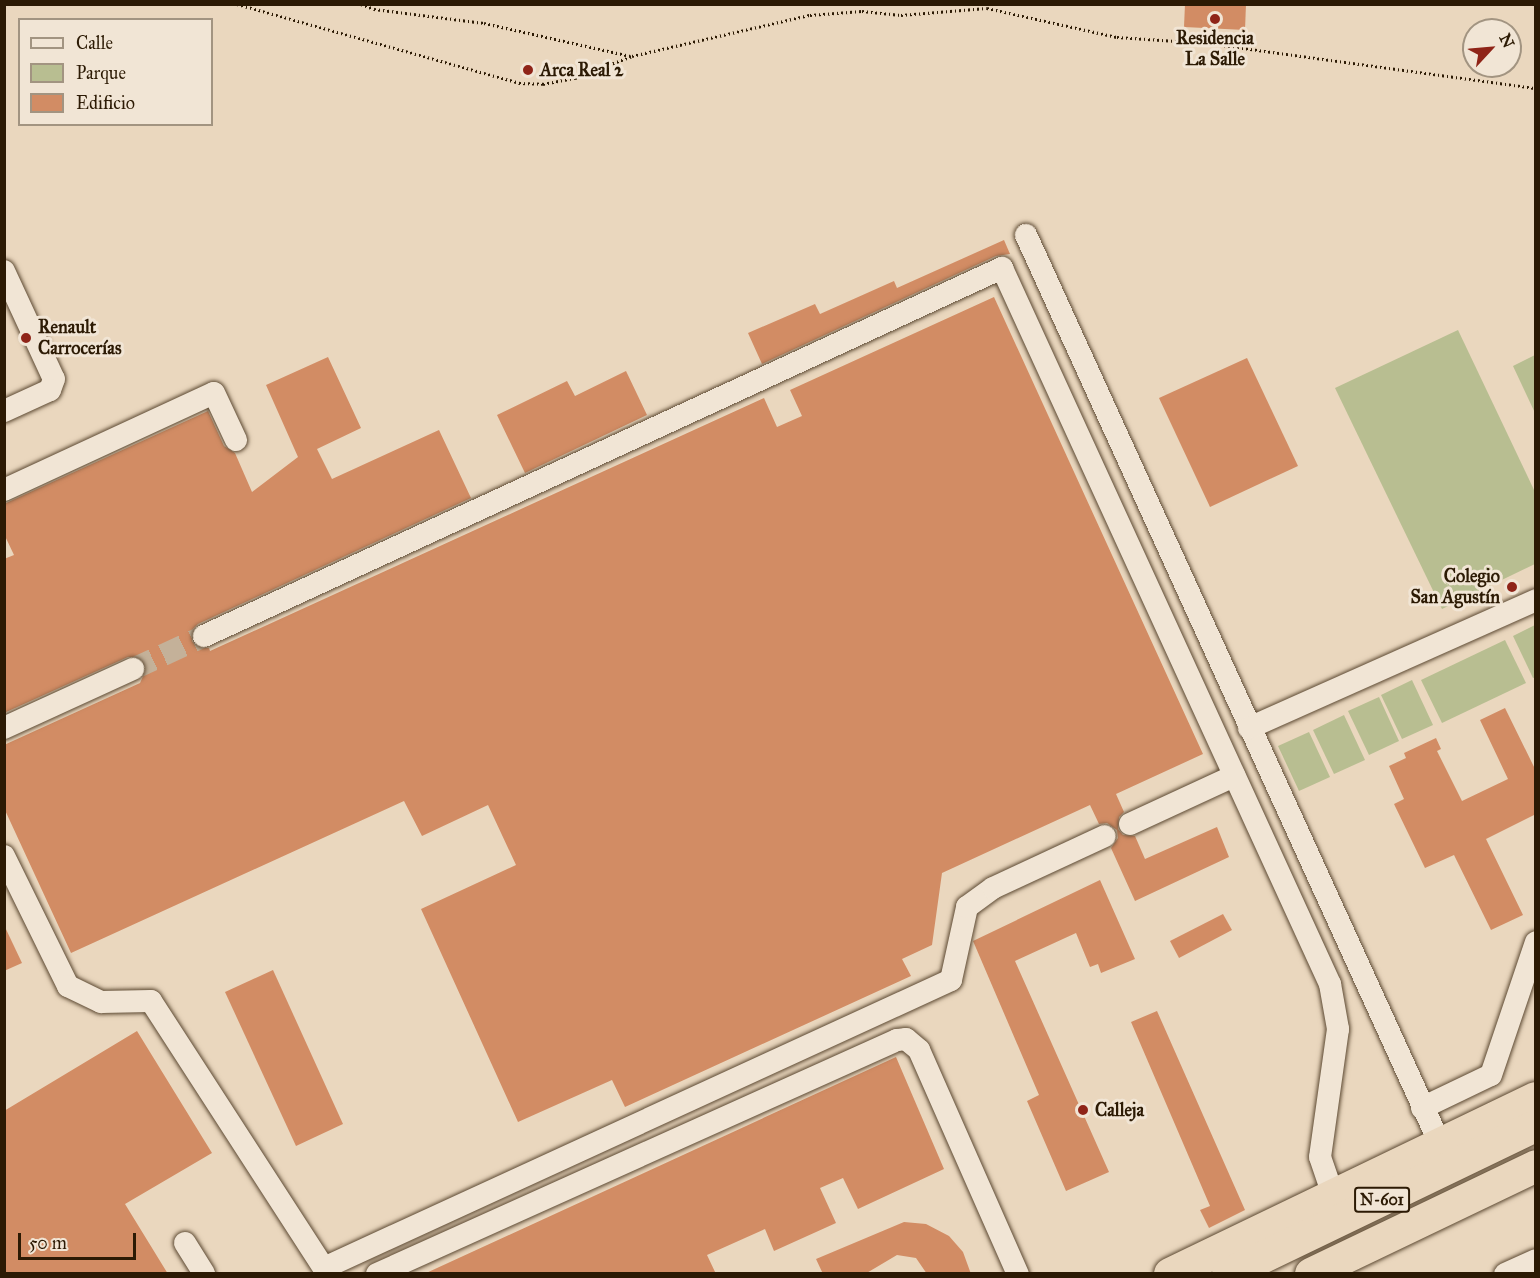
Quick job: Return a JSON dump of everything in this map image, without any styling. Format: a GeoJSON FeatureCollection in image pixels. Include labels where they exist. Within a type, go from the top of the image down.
{"type":"FeatureCollection","features":[{"type":"Feature","properties":{"kind":"highway"},"geometry":{"type":"LineString","coordinates":[[1170,1274],[1536,1098]]}},
{"type":"Feature","properties":{"kind":"highway","name":"N-601"},"geometry":{"type":"LineString","coordinates":[[1228,1274],[1536,1126]]}},
{"type":"Feature","properties":{"kind":"highway","name":"N-601"},"geometry":{"type":"LineString","coordinates":[[1311,1274],[1536,1166]]}},
{"type":"Feature","properties":{"kind":"lane"},"geometry":{"type":"LineString","coordinates":[[1026,235],[1440,1144]]}},
{"type":"Feature","properties":{"kind":"lane"},"geometry":{"type":"LineString","coordinates":[[204,636],[1002,268],[1330,984],[1338,1029],[1320,1157],[1334,1195]]}},
{"type":"Feature","properties":{"kind":"lane"},"geometry":{"type":"LineString","coordinates":[[4,271],[54,379],[50,390],[4,411]]}},
{"type":"Feature","properties":{"kind":"lane"},"geometry":{"type":"LineString","coordinates":[[4,490],[214,393],[236,440]]}},
{"type":"Feature","properties":{"kind":"lane"},"geometry":{"type":"LineString","coordinates":[[1249,728],[1536,600]]}},
{"type":"Feature","properties":{"kind":"lane"},"geometry":{"type":"LineString","coordinates":[[4,728],[134,669]]}},
{"type":"Feature","properties":{"kind":"lane"},"geometry":{"type":"LineString","coordinates":[[1130,824],[1234,776]]}},
{"type":"Feature","properties":{"kind":"lane"},"geometry":{"type":"LineString","coordinates":[[4,856],[68,986],[101,1002],[151,1001],[324,1268],[719,1089],[951,980],[967,907],[993,888],[1105,836]]}},
{"type":"Feature","properties":{"kind":"lane"},"geometry":{"type":"LineString","coordinates":[[1422,1108],[1491,1075],[1536,942]]}},
{"type":"Feature","properties":{"kind":"lane"},"geometry":{"type":"LineString","coordinates":[[376,1274],[897,1040],[906,1039],[919,1050],[1018,1274]]}},
{"type":"Feature","properties":{"kind":"lane"},"geometry":{"type":"LineString","coordinates":[[185,1244],[204,1274]]}},
{"type":"Feature","properties":{"kind":"lane"},"geometry":{"type":"LineString","coordinates":[[1505,1274],[1536,1260]]}},
{"type":"Feature","properties":{"kind":"path"},"geometry":{"type":"LineString","coordinates":[[237,4],[519,83],[543,84],[575,78],[632,56],[810,15],[862,11],[901,15],[987,8],[1116,37],[1206,43],[1536,88]]}},
{"type":"Feature","properties":{"kind":"path"},"geometry":{"type":"LineString","coordinates":[[361,4],[374,9],[484,23],[632,56]]}},
{"type":"Feature","properties":{"kind":"green space"},"geometry":{"type":"Polygon","coordinates":[[[1458,330],[1535,492],[1535,564],[1442,609],[1335,388],[1458,330]]]}},
{"type":"Feature","properties":{"kind":"green space"},"geometry":{"type":"Polygon","coordinates":[[[1535,355],[1535,413],[1513,366],[1535,355]]]}},
{"type":"Feature","properties":{"kind":"green space"},"geometry":{"type":"Polygon","coordinates":[[[1535,625],[1536,677],[1533,678],[1513,636],[1535,625]]]}},
{"type":"Feature","properties":{"kind":"green space"},"geometry":{"type":"Polygon","coordinates":[[[1505,640],[1526,683],[1442,723],[1421,680],[1505,640]]]}},
{"type":"Feature","properties":{"kind":"green space"},"geometry":{"type":"Polygon","coordinates":[[[1412,680],[1433,725],[1402,739],[1381,695],[1412,680]]]}},
{"type":"Feature","properties":{"kind":"green space"},"geometry":{"type":"Polygon","coordinates":[[[1379,697],[1399,741],[1369,755],[1348,711],[1379,697]]]}},
{"type":"Feature","properties":{"kind":"green space"},"geometry":{"type":"Polygon","coordinates":[[[1344,715],[1365,760],[1334,774],[1313,730],[1344,715]]]}},
{"type":"Feature","properties":{"kind":"green space"},"geometry":{"type":"Polygon","coordinates":[[[1309,732],[1330,777],[1299,791],[1278,746],[1309,732]]]}},
{"type":"Feature","properties":{"kind":"building","name":"Residencia La Salle"},"geometry":{"type":"Polygon","coordinates":[[[1185,4],[1246,4],[1245,30],[1184,27],[1185,4]]]}},
{"type":"Feature","properties":{"kind":"building"},"geometry":{"type":"Polygon","coordinates":[[[1004,240],[1010,254],[996,256],[762,364],[748,333],[815,304],[820,314],[894,281],[897,288],[1004,240]]]}},
{"type":"Feature","properties":{"kind":"building"},"geometry":{"type":"Polygon","coordinates":[[[994,297],[1203,754],[1116,794],[1124,812],[1119,817],[1118,829],[1123,835],[1135,836],[1145,859],[1217,827],[1229,857],[1135,901],[1111,848],[1118,838],[1117,830],[1107,823],[1099,824],[1090,805],[942,873],[932,945],[902,959],[911,976],[625,1107],[612,1080],[518,1122],[421,909],[516,865],[488,805],[422,836],[404,801],[71,953],[4,808],[4,745],[140,683],[146,670],[140,658],[128,657],[4,713],[4,559],[14,555],[4,534],[4,504],[208,411],[224,446],[235,453],[252,492],[298,457],[266,385],[328,357],[361,428],[317,449],[332,479],[439,430],[471,498],[198,624],[193,629],[192,641],[197,647],[209,648],[210,651],[764,398],[777,427],[802,416],[790,390],[994,297]]]}},
{"type":"Feature","properties":{"kind":"building"},"geometry":{"type":"Polygon","coordinates":[[[1247,358],[1298,466],[1210,507],[1159,398],[1247,358]]]}},
{"type":"Feature","properties":{"kind":"building"},"geometry":{"type":"Polygon","coordinates":[[[626,371],[647,415],[525,473],[497,415],[567,381],[575,396],[626,371]]]}},
{"type":"Feature","properties":{"kind":"building"},"geometry":{"type":"Polygon","coordinates":[[[1505,708],[1536,771],[1536,814],[1486,839],[1523,915],[1491,930],[1454,855],[1425,868],[1394,804],[1404,799],[1389,766],[1406,758],[1404,753],[1436,738],[1441,749],[1437,751],[1462,801],[1508,779],[1480,720],[1505,708]]]}},
{"type":"Feature","properties":{"kind":"building"},"geometry":{"type":"Polygon","coordinates":[[[1100,880],[1135,959],[1101,973],[1098,964],[1090,967],[1076,933],[1015,961],[1109,1172],[1066,1191],[1027,1101],[1039,1095],[973,941],[1100,880]]]}},
{"type":"Feature","properties":{"kind":"building"},"geometry":{"type":"Polygon","coordinates":[[[1223,914],[1232,930],[1179,958],[1170,941],[1223,914]]]}},
{"type":"Feature","properties":{"kind":"building"},"geometry":{"type":"Polygon","coordinates":[[[4,925],[22,963],[4,971],[4,925]]]}},
{"type":"Feature","properties":{"kind":"building"},"geometry":{"type":"Polygon","coordinates":[[[273,970],[343,1124],[296,1146],[225,992],[273,970]]]}},
{"type":"Feature","properties":{"kind":"building"},"geometry":{"type":"Polygon","coordinates":[[[1157,1011],[1245,1210],[1209,1228],[1200,1210],[1210,1206],[1131,1022],[1157,1011]]]}},
{"type":"Feature","properties":{"kind":"building"},"geometry":{"type":"Polygon","coordinates":[[[137,1031],[212,1153],[125,1204],[168,1274],[4,1274],[4,1111],[137,1031]]]}},
{"type":"Feature","properties":{"kind":"building"},"geometry":{"type":"Polygon","coordinates":[[[896,1057],[944,1169],[858,1209],[843,1178],[820,1188],[836,1223],[774,1251],[765,1229],[707,1255],[716,1274],[424,1274],[896,1057]]]}},
{"type":"Feature","properties":{"kind":"building"},"geometry":{"type":"Polygon","coordinates":[[[904,1222],[926,1224],[949,1236],[963,1252],[971,1274],[927,1274],[916,1258],[897,1255],[865,1274],[823,1274],[816,1259],[904,1222]]]}},
{"type":"Feature","properties":{"kind":"tunnel"},"geometry":{"type":"LineString","coordinates":[[133,669],[204,636]]}},
{"type":"Feature","properties":{"kind":"place","name":"Residencia La Salle"},"geometry":{"type":"Point","coordinates":[1215,19]}},
{"type":"Feature","properties":{"kind":"place","name":"Arca Real 2"},"geometry":{"type":"Point","coordinates":[528,70]}},
{"type":"Feature","properties":{"kind":"place","name":"Renault Carrocerías"},"geometry":{"type":"Point","coordinates":[26,338]}},
{"type":"Feature","properties":{"kind":"place","name":"Colegio San Agustín"},"geometry":{"type":"Point","coordinates":[1512,587]}},
{"type":"Feature","properties":{"kind":"place","name":"Calleja"},"geometry":{"type":"Point","coordinates":[1083,1110]}}]}
